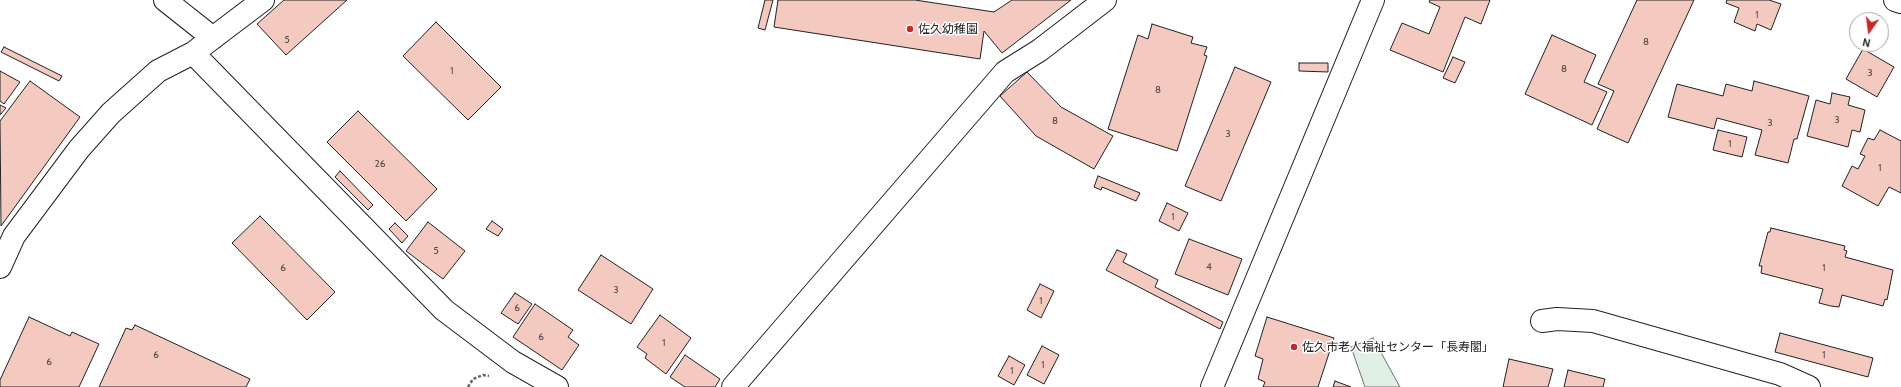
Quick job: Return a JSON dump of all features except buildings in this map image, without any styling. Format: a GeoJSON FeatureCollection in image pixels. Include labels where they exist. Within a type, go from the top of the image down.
{"type":"FeatureCollection","features":[{"type":"Feature","properties":{"kind":"street"},"geometry":{"type":"LineString","coordinates":[[165,0],[213,38]]}},
{"type":"Feature","properties":{"kind":"street"},"geometry":{"type":"LineString","coordinates":[[0,267],[14,236],[84,144],[111,113],[158,71],[193,53],[263,0]]}},
{"type":"Feature","properties":{"kind":"street"},"geometry":{"type":"LineString","coordinates":[[733,387],[1005,72],[1040,50],[1106,0]]}},
{"type":"Feature","properties":{"kind":"street"},"geometry":{"type":"LineString","coordinates":[[1212,387],[1373,0]]}},
{"type":"Feature","properties":{"kind":"street"},"geometry":{"type":"LineString","coordinates":[[1895,0],[1901,2]]}},
{"type":"Feature","properties":{"kind":"street"},"geometry":{"type":"LineString","coordinates":[[193,53],[444,310],[513,362],[557,387]]}},
{"type":"Feature","properties":{"kind":"street"},"geometry":{"type":"LineString","coordinates":[[1542,321],[1557,319],[1593,321],[1780,374],[1809,387]]}},
{"type":"Feature","properties":{"kind":"green space"},"geometry":{"type":"Polygon","coordinates":[[[1373,338],[1400,387],[1365,387],[1351,347],[1373,338]]]}},
{"type":"Feature","properties":{"kind":"place","name":"佐久幼稚園"},"geometry":{"type":"Point","coordinates":[910,29]}},
{"type":"Feature","properties":{"kind":"place","name":"佐久市老人福祉センター「長寿閣」"},"geometry":{"type":"Point","coordinates":[1294,347]}}]}
